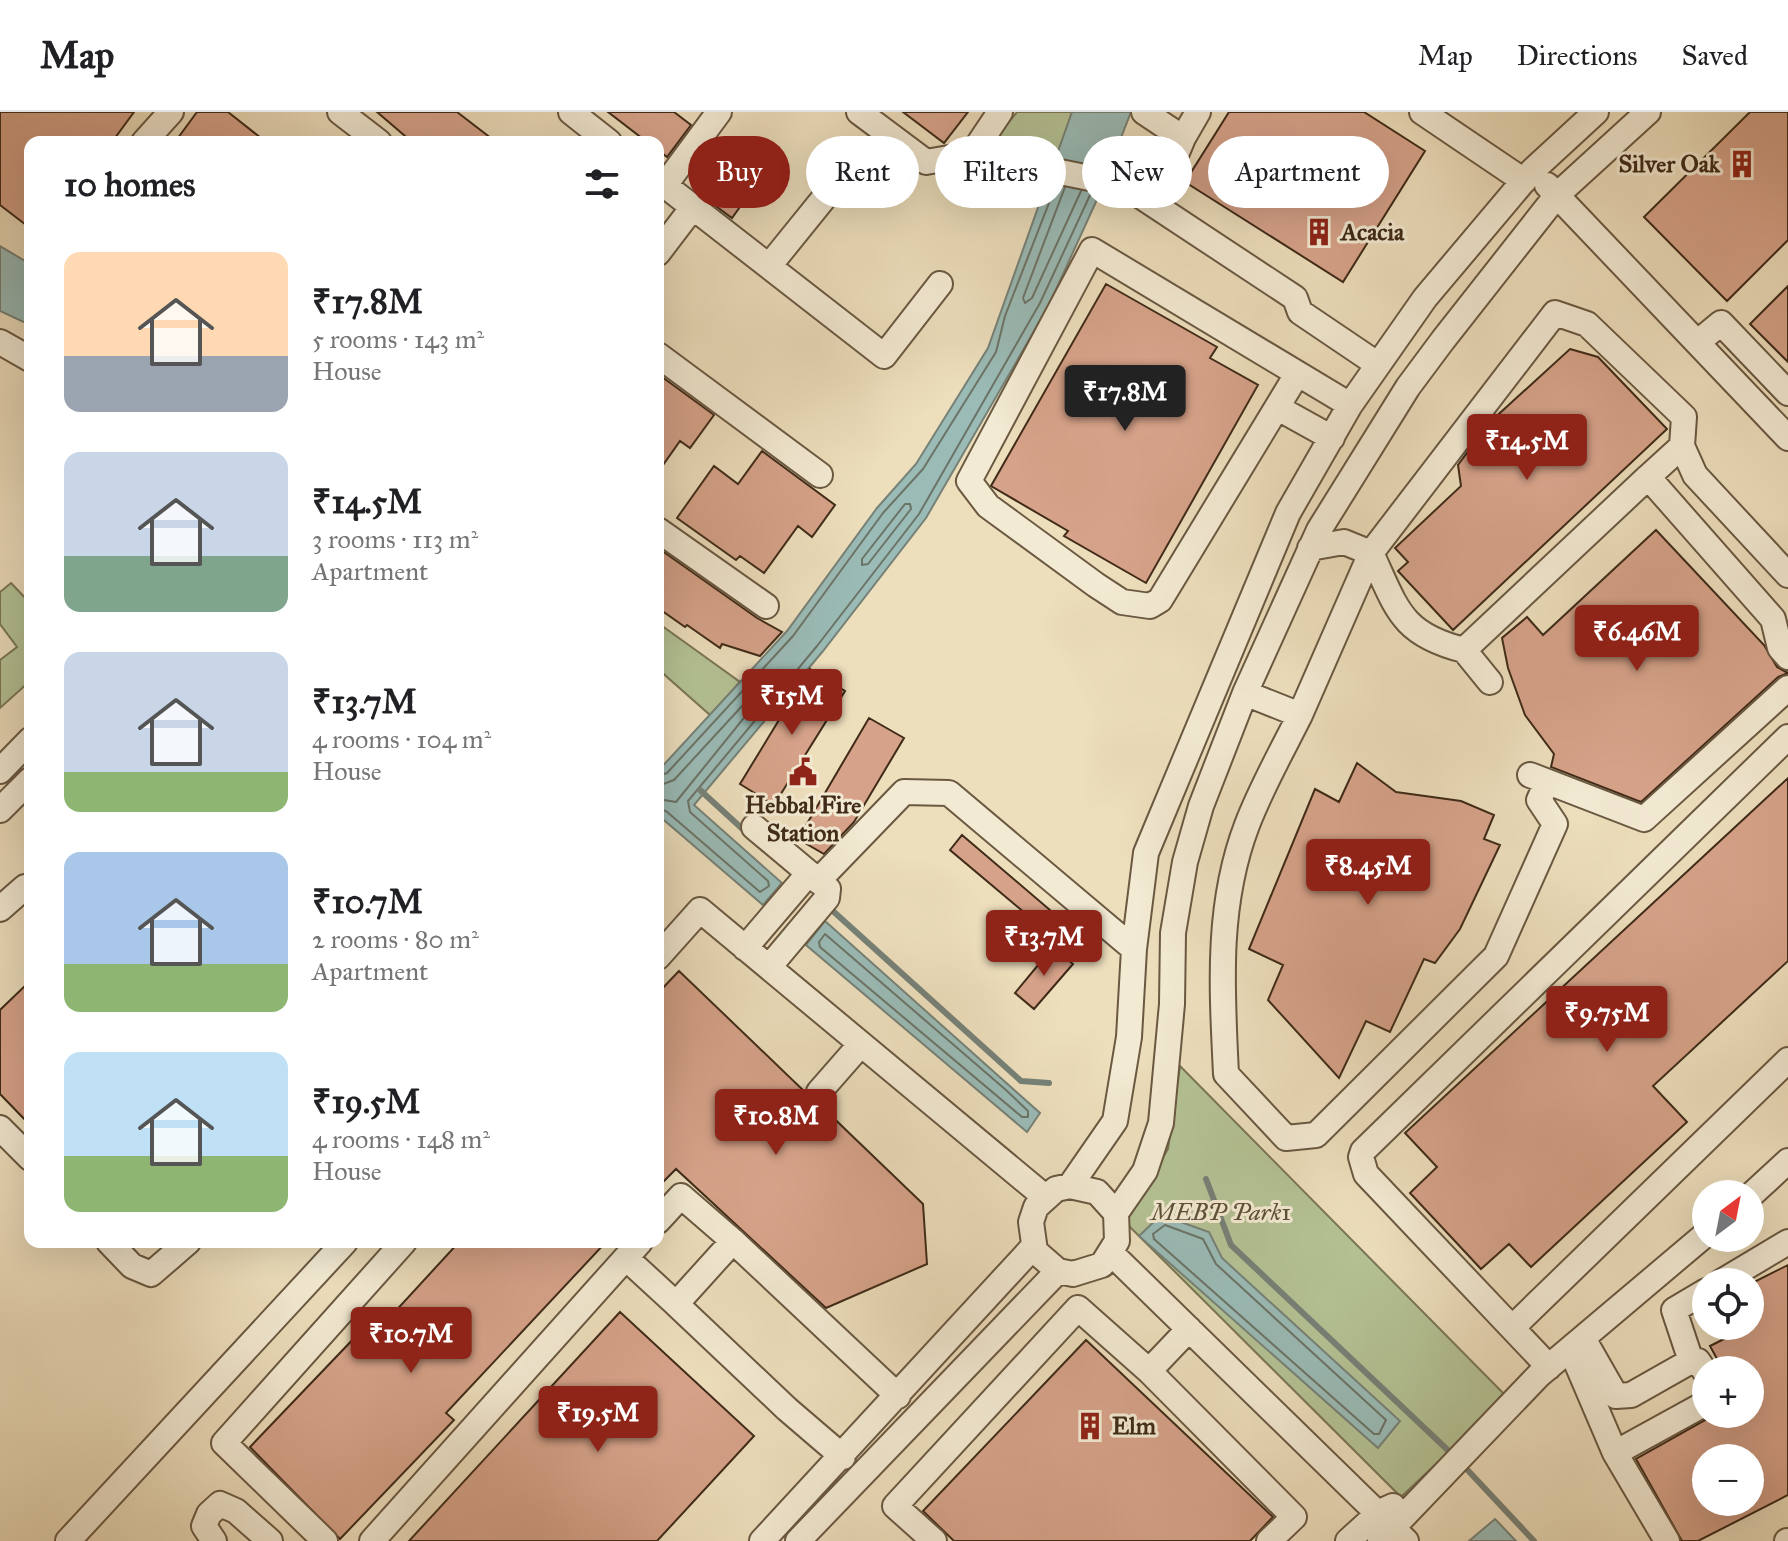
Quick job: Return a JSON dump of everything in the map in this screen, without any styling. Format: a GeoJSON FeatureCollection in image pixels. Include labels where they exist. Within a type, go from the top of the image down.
{"type":"FeatureCollection","features":[{"type":"Feature","properties":{"kind":"street"},"geometry":{"type":"LineString","coordinates":[[149,136],[171,112]]}},
{"type":"Feature","properties":{"kind":"street"},"geometry":{"type":"LineString","coordinates":[[340,112],[371,136]]}},
{"type":"Feature","properties":{"kind":"street"},"geometry":{"type":"LineString","coordinates":[[571,112],[601,136]]}},
{"type":"Feature","properties":{"kind":"street"},"geometry":{"type":"LineString","coordinates":[[664,181],[719,112]]}},
{"type":"Feature","properties":{"kind":"street"},"geometry":{"type":"LineString","coordinates":[[859,112],[926,162],[935,160]]}},
{"type":"Feature","properties":{"kind":"street"},"geometry":{"type":"LineString","coordinates":[[984,136],[1000,112]]}},
{"type":"Feature","properties":{"kind":"street"},"geometry":{"type":"LineString","coordinates":[[1144,112],[1180,136]]}},
{"type":"Feature","properties":{"kind":"street"},"geometry":{"type":"LineString","coordinates":[[1184,136],[1198,112]]}},
{"type":"Feature","properties":{"kind":"street"},"geometry":{"type":"LineString","coordinates":[[1422,112],[1557,195],[1788,438]]}},
{"type":"Feature","properties":{"kind":"street"},"geometry":{"type":"LineString","coordinates":[[1596,112],[1528,176],[1425,298],[1350,405],[1288,513],[1146,853],[1134,949],[1129,1037],[1115,1121],[1070,1186],[1045,1197],[1031,1222],[1034,1246],[1045,1263],[1058,1271],[1088,1272],[1112,1254],[1117,1241],[1116,1213],[1145,1171],[1161,1123],[1172,1004],[1173,933],[1185,862],[1201,806],[1245,693],[1310,548],[1408,387],[1557,195],[1648,112]]}},
{"type":"Feature","properties":{"kind":"street"},"geometry":{"type":"LineString","coordinates":[[664,185],[688,203]]}},
{"type":"Feature","properties":{"kind":"street"},"geometry":{"type":"LineString","coordinates":[[664,245],[692,208]]}},
{"type":"Feature","properties":{"kind":"street"},"geometry":{"type":"LineString","coordinates":[[694,208],[884,356],[940,284]]}},
{"type":"Feature","properties":{"kind":"street"},"geometry":{"type":"LineString","coordinates":[[769,266],[816,208]]}},
{"type":"Feature","properties":{"kind":"street"},"geometry":{"type":"LineString","coordinates":[[1160,208],[1295,298],[1300,312],[1377,364]]}},
{"type":"Feature","properties":{"kind":"street"},"geometry":{"type":"LineString","coordinates":[[1296,376],[1160,600],[1150,606],[1122,602],[1096,585],[988,506],[969,481],[1092,250],[1296,376],[1350,405]]}},
{"type":"Feature","properties":{"kind":"street"},"geometry":{"type":"LineString","coordinates":[[1788,575],[1695,475],[1682,446],[1684,417],[1587,324],[1555,313],[1371,553],[1300,715],[1247,825],[1226,911],[1221,966],[1226,1074],[1286,1138],[1316,1135],[1496,956],[1555,824],[1539,800],[1538,778],[1644,819],[1788,688]]}},
{"type":"Feature","properties":{"kind":"street"},"geometry":{"type":"LineString","coordinates":[[1698,342],[1721,323],[1788,393]]}},
{"type":"Feature","properties":{"kind":"street"},"geometry":{"type":"LineString","coordinates":[[0,342],[24,356]]}},
{"type":"Feature","properties":{"kind":"street"},"geometry":{"type":"LineString","coordinates":[[664,359],[820,475]]}},
{"type":"Feature","properties":{"kind":"street"},"geometry":{"type":"LineString","coordinates":[[1278,408],[1332,438]]}},
{"type":"Feature","properties":{"kind":"street"},"geometry":{"type":"LineString","coordinates":[[1464,650],[1682,446]]}},
{"type":"Feature","properties":{"kind":"street"},"geometry":{"type":"LineString","coordinates":[[1648,477],[1773,619],[1780,648],[1788,657]]}},
{"type":"Feature","properties":{"kind":"street"},"geometry":{"type":"LineString","coordinates":[[664,534],[766,606]]}},
{"type":"Feature","properties":{"kind":"street"},"geometry":{"type":"LineString","coordinates":[[1310,548],[1344,542],[1371,553],[1403,620],[1431,642],[1464,650],[1490,682]]}},
{"type":"Feature","properties":{"kind":"street"},"geometry":{"type":"LineString","coordinates":[[1245,693],[1300,715]]}},
{"type":"Feature","properties":{"kind":"street"},"geometry":{"type":"LineString","coordinates":[[1549,1367],[1366,1174],[1361,1157],[1363,1151],[1788,737]]}},
{"type":"Feature","properties":{"kind":"street"},"geometry":{"type":"LineString","coordinates":[[0,771],[24,746]]}},
{"type":"Feature","properties":{"kind":"street"},"geometry":{"type":"LineString","coordinates":[[0,810],[24,786]]}},
{"type":"Feature","properties":{"kind":"street"},"geometry":{"type":"LineString","coordinates":[[745,948],[904,792],[949,793],[1134,949]]}},
{"type":"Feature","properties":{"kind":"street"},"geometry":{"type":"LineString","coordinates":[[754,827],[828,889],[827,898],[769,967]]}},
{"type":"Feature","properties":{"kind":"street"},"geometry":{"type":"LineString","coordinates":[[0,909],[24,888]]}},
{"type":"Feature","properties":{"kind":"street"},"geometry":{"type":"LineString","coordinates":[[664,950],[700,910],[1045,1197]]}},
{"type":"Feature","properties":{"kind":"street"},"geometry":{"type":"LineString","coordinates":[[819,1092],[861,1044]]}},
{"type":"Feature","properties":{"kind":"street"},"geometry":{"type":"LineString","coordinates":[[1512,1328],[1788,1060]]}},
{"type":"Feature","properties":{"kind":"street"},"geometry":{"type":"LineString","coordinates":[[0,1128],[24,1152]]}},
{"type":"Feature","properties":{"kind":"street"},"geometry":{"type":"LineString","coordinates":[[1764,1183],[1788,1161]]}},
{"type":"Feature","properties":{"kind":"street"},"geometry":{"type":"LineString","coordinates":[[1070,1186],[1097,1192],[1116,1213]]}},
{"type":"Feature","properties":{"kind":"street"},"geometry":{"type":"LineString","coordinates":[[664,1214],[681,1196],[898,1396]]}},
{"type":"Feature","properties":{"kind":"street"},"geometry":{"type":"LineString","coordinates":[[676,1304],[733,1241]]}},
{"type":"Feature","properties":{"kind":"street"},"geometry":{"type":"LineString","coordinates":[[1744,1268],[1788,1242]]}},
{"type":"Feature","properties":{"kind":"street"},"geometry":{"type":"LineString","coordinates":[[762,1541],[843,1457],[1034,1246]]}},
{"type":"Feature","properties":{"kind":"street"},"geometry":{"type":"LineString","coordinates":[[1348,1541],[1390,1530],[1549,1367],[1692,1246]]}},
{"type":"Feature","properties":{"kind":"street"},"geometry":{"type":"LineString","coordinates":[[115,1248],[132,1266],[151,1274],[181,1248]]}},
{"type":"Feature","properties":{"kind":"street"},"geometry":{"type":"LineString","coordinates":[[68,1541],[339,1248]]}},
{"type":"Feature","properties":{"kind":"street"},"geometry":{"type":"LineString","coordinates":[[325,1541],[224,1443],[399,1248]]}},
{"type":"Feature","properties":{"kind":"street"},"geometry":{"type":"LineString","coordinates":[[372,1541],[633,1250],[676,1304],[787,1409],[843,1457]]}},
{"type":"Feature","properties":{"kind":"street"},"geometry":{"type":"LineString","coordinates":[[1112,1254],[1390,1530]]}},
{"type":"Feature","properties":{"kind":"street"},"geometry":{"type":"LineString","coordinates":[[798,1541],[1058,1271]]}},
{"type":"Feature","properties":{"kind":"street"},"geometry":{"type":"LineString","coordinates":[[1692,1299],[1674,1310],[1694,1356]]}},
{"type":"Feature","properties":{"kind":"street"},"geometry":{"type":"LineString","coordinates":[[934,1541],[895,1506],[1078,1308],[1149,1371],[1294,1517],[1269,1541]]}},
{"type":"Feature","properties":{"kind":"street"},"geometry":{"type":"LineString","coordinates":[[1149,1371],[1189,1329]]}},
{"type":"Feature","properties":{"kind":"street"},"geometry":{"type":"LineString","coordinates":[[1577,1345],[1610,1390],[1623,1398],[1692,1370]]}},
{"type":"Feature","properties":{"kind":"street"},"geometry":{"type":"LineString","coordinates":[[1577,1345],[1615,1453],[1667,1541]]}},
{"type":"Feature","properties":{"kind":"street"},"geometry":{"type":"LineString","coordinates":[[1615,1453],[1692,1411]]}},
{"type":"Feature","properties":{"kind":"street"},"geometry":{"type":"LineString","coordinates":[[206,1538],[205,1519],[220,1504],[236,1511],[270,1541]]}},
{"type":"Feature","properties":{"kind":"green space"},"geometry":{"type":"Polygon","coordinates":[[[1017,112],[1072,112],[1064,136],[997,136],[1017,112]]]}},
{"type":"Feature","properties":{"kind":"green space"},"geometry":{"type":"Polygon","coordinates":[[[11,583],[24,597],[24,686],[0,708],[0,660],[17,647],[0,624],[0,592],[11,583]]]}},
{"type":"Feature","properties":{"kind":"green space"},"geometry":{"type":"Polygon","coordinates":[[[664,627],[740,682],[710,715],[664,674],[664,627]]]}},
{"type":"Feature","properties":{"kind":"green space","name":"MEBP Park1"},"geometry":{"type":"Polygon","coordinates":[[[1180,1066],[1507,1397],[1401,1497],[1125,1222],[1168,1149],[1180,1066]]]}},
{"type":"Feature","properties":{"kind":"water"},"geometry":{"type":"Polygon","coordinates":[[[1072,112],[1131,112],[1122,136],[1082,136],[1082,208],[1093,208],[1048,307],[926,518],[823,651],[694,805],[782,883],[763,905],[664,820],[664,764],[787,631],[877,508],[916,464],[988,348],[1038,208],[1066,208],[1066,136],[1063,136],[1072,112]]]}},
{"type":"Feature","properties":{"kind":"water"},"geometry":{"type":"Polygon","coordinates":[[[0,246],[24,260],[24,322],[0,311],[0,246]]]}},
{"type":"Feature","properties":{"kind":"water"},"geometry":{"type":"Polygon","coordinates":[[[825,921],[1040,1113],[1027,1132],[806,945],[825,921]]]}},
{"type":"Feature","properties":{"kind":"water"},"geometry":{"type":"Polygon","coordinates":[[[1161,1215],[1209,1232],[1222,1258],[1400,1421],[1378,1448],[1139,1236],[1161,1215]]]}},
{"type":"Feature","properties":{"kind":"water"},"geometry":{"type":"Polygon","coordinates":[[[1495,1519],[1516,1541],[1469,1541],[1495,1519]]]}},
{"type":"Feature","properties":{"kind":"building"},"geometry":{"type":"Polygon","coordinates":[[[0,112],[134,112],[116,136],[24,136],[24,223],[0,205],[0,112]]]}},
{"type":"Feature","properties":{"kind":"building"},"geometry":{"type":"Polygon","coordinates":[[[197,112],[228,112],[258,136],[179,136],[197,112]]]}},
{"type":"Feature","properties":{"kind":"building"},"geometry":{"type":"Polygon","coordinates":[[[377,112],[457,112],[488,136],[405,136],[377,112]]]}},
{"type":"Feature","properties":{"kind":"building"},"geometry":{"type":"Polygon","coordinates":[[[608,112],[674,112],[691,125],[667,157],[664,155],[664,136],[639,136],[608,112]]]}},
{"type":"Feature","properties":{"kind":"building"},"geometry":{"type":"Polygon","coordinates":[[[903,112],[968,112],[949,136],[935,136],[903,112]]]}},
{"type":"Feature","properties":{"kind":"building"},"geometry":{"type":"Polygon","coordinates":[[[1229,112],[1364,112],[1425,151],[1343,282],[1226,208],[1389,208],[1389,136],[1214,136],[1229,112]]]}},
{"type":"Feature","properties":{"kind":"building","name":"Silver Oak"},"geometry":{"type":"Polygon","coordinates":[[[1750,112],[1788,112],[1788,240],[1727,301],[1644,217],[1750,112]]]}},
{"type":"Feature","properties":{"kind":"building"},"geometry":{"type":"Polygon","coordinates":[[[1208,145],[1208,197],[1192,186],[1192,171],[1208,145]]]}},
{"type":"Feature","properties":{"kind":"building"},"geometry":{"type":"Polygon","coordinates":[[[718,208],[739,208],[732,218],[718,208]]]}},
{"type":"Feature","properties":{"kind":"building"},"geometry":{"type":"Polygon","coordinates":[[[1106,284],[1217,347],[1210,358],[1258,385],[1146,583],[1064,536],[1068,531],[991,486],[1106,284]]]}},
{"type":"Feature","properties":{"kind":"building"},"geometry":{"type":"Polygon","coordinates":[[[1788,286],[1788,362],[1750,324],[1788,286]]]}},
{"type":"Feature","properties":{"kind":"building"},"geometry":{"type":"Polygon","coordinates":[[[1570,349],[1598,357],[1667,429],[1453,630],[1398,571],[1408,562],[1395,548],[1461,486],[1458,465],[1489,423],[1570,349]]]}},
{"type":"Feature","properties":{"kind":"building"},"geometry":{"type":"Polygon","coordinates":[[[664,378],[714,415],[690,448],[680,441],[664,464],[664,378]]]}},
{"type":"Feature","properties":{"kind":"building"},"geometry":{"type":"Polygon","coordinates":[[[762,451],[835,505],[812,537],[798,526],[764,573],[740,556],[736,560],[677,518],[714,466],[738,484],[762,451]]]}},
{"type":"Feature","properties":{"kind":"building"},"geometry":{"type":"Polygon","coordinates":[[[1656,530],[1764,645],[1777,667],[1788,673],[1778,677],[1641,802],[1551,767],[1554,754],[1525,715],[1508,668],[1502,638],[1527,617],[1543,635],[1656,530]]]}},
{"type":"Feature","properties":{"kind":"building"},"geometry":{"type":"Polygon","coordinates":[[[664,552],[757,618],[782,632],[760,656],[722,644],[720,648],[687,625],[685,627],[664,612],[664,552]]]}},
{"type":"Feature","properties":{"kind":"building"},"geometry":{"type":"Polygon","coordinates":[[[810,669],[845,691],[774,805],[740,784],[810,669]]]}},
{"type":"Feature","properties":{"kind":"building"},"geometry":{"type":"Polygon","coordinates":[[[869,718],[904,738],[854,822],[824,854],[798,839],[869,718]]]}},
{"type":"Feature","properties":{"kind":"building"},"geometry":{"type":"Polygon","coordinates":[[[1357,763],[1396,792],[1461,801],[1494,815],[1484,839],[1500,845],[1460,929],[1435,963],[1424,959],[1390,1032],[1366,1021],[1339,1078],[1268,1000],[1283,965],[1249,949],[1315,789],[1339,802],[1357,763]]]}},
{"type":"Feature","properties":{"kind":"building"},"geometry":{"type":"Polygon","coordinates":[[[1788,778],[1788,961],[1653,1086],[1687,1122],[1531,1267],[1509,1244],[1481,1269],[1410,1193],[1437,1167],[1405,1133],[1788,778]]]}},
{"type":"Feature","properties":{"kind":"building"},"geometry":{"type":"Polygon","coordinates":[[[962,835],[1050,910],[1038,924],[950,850],[962,835]]]}},
{"type":"Feature","properties":{"kind":"building"},"geometry":{"type":"Polygon","coordinates":[[[1053,947],[1073,964],[1034,1009],[1015,993],[1053,947]]]}},
{"type":"Feature","properties":{"kind":"building"},"geometry":{"type":"Polygon","coordinates":[[[679,971],[804,1091],[809,1103],[821,1106],[923,1204],[927,1264],[826,1308],[676,1169],[664,1181],[664,987],[679,971]]]}},
{"type":"Feature","properties":{"kind":"building"},"geometry":{"type":"Polygon","coordinates":[[[24,987],[24,1119],[0,1094],[0,1010],[24,987]]]}},
{"type":"Feature","properties":{"kind":"building"},"geometry":{"type":"Polygon","coordinates":[[[453,1248],[600,1248],[446,1413],[454,1420],[340,1539],[250,1447],[360,1332],[369,1340],[453,1248]]]}},
{"type":"Feature","properties":{"kind":"building"},"geometry":{"type":"Polygon","coordinates":[[[1788,1265],[1788,1495],[1764,1507],[1764,1444],[1692,1444],[1692,1516],[1747,1516],[1698,1541],[1682,1541],[1636,1459],[1692,1428],[1764,1428],[1764,1356],[1715,1356],[1710,1346],[1722,1340],[1764,1340],[1764,1277],[1788,1265]]]}},
{"type":"Feature","properties":{"kind":"building"},"geometry":{"type":"Polygon","coordinates":[[[620,1312],[754,1436],[657,1541],[409,1541],[620,1312]]]}},
{"type":"Feature","properties":{"kind":"building","name":"Elm"},"geometry":{"type":"Polygon","coordinates":[[[1086,1340],[1273,1517],[1250,1541],[954,1541],[923,1511],[1086,1340]]]}},
{"type":"Feature","properties":{"kind":"waterway"},"geometry":{"type":"LineString","coordinates":[[700,790],[748,834]]}},
{"type":"Feature","properties":{"kind":"waterway"},"geometry":{"type":"LineString","coordinates":[[834,912],[1021,1081],[1049,1083]]}},
{"type":"Feature","properties":{"kind":"waterway"},"geometry":{"type":"LineString","coordinates":[[1206,1179],[1231,1245],[1453,1455]]}},
{"type":"Feature","properties":{"kind":"waterway"},"geometry":{"type":"LineString","coordinates":[[1461,1463],[1534,1541]]}},
{"type":"Feature","properties":{"kind":"place","name":"Silver Oak"},"geometry":{"type":"Point","coordinates":[1742,164]}},
{"type":"Feature","properties":{"kind":"place","name":"Acacia"},"geometry":{"type":"Point","coordinates":[1319,232]}},
{"type":"Feature","properties":{"kind":"place","name":"Hebbal Fire Station"},"geometry":{"type":"Point","coordinates":[803,772]}},
{"type":"Feature","properties":{"kind":"place","name":"Elm"},"geometry":{"type":"Point","coordinates":[1090,1426]}}]}
